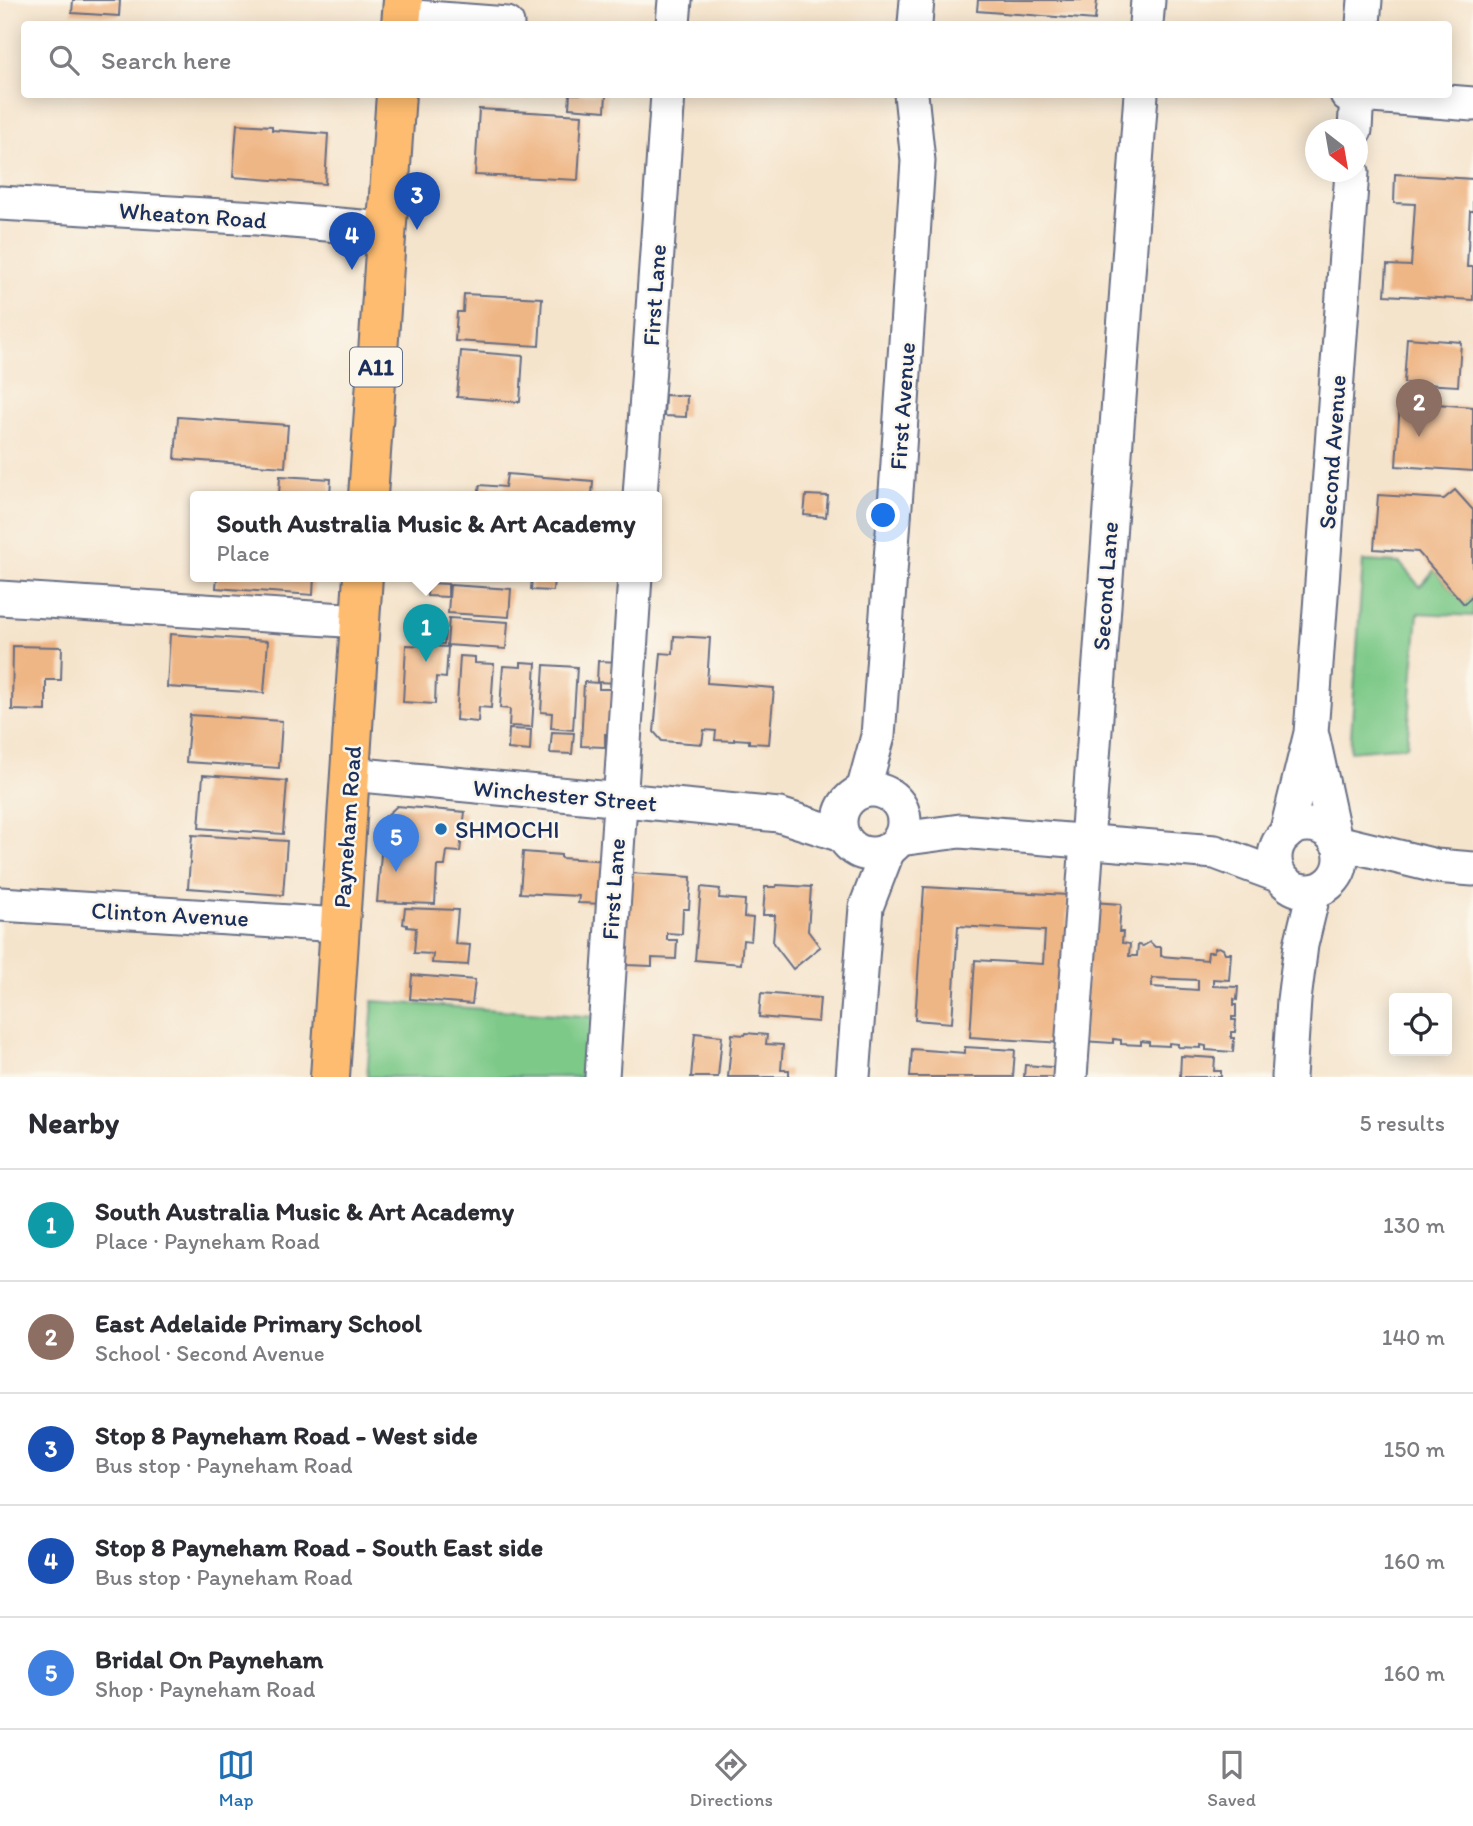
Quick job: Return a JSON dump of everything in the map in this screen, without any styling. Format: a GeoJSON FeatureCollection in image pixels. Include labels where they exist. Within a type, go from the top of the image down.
{"type":"FeatureCollection","features":[{"type":"Feature","properties":{"kind":"main road","name":"A11"},"geometry":{"type":"LineString","coordinates":[[368,491],[396,98]]}},
{"type":"Feature","properties":{"kind":"main road","name":"Payneham Road"},"geometry":{"type":"LineString","coordinates":[[330,1077],[363,582]]}},
{"type":"Feature","properties":{"kind":"street"},"geometry":{"type":"LineString","coordinates":[[673,21],[674,0]]}},
{"type":"Feature","properties":{"kind":"street"},"geometry":{"type":"LineString","coordinates":[[915,21],[917,0]]}},
{"type":"Feature","properties":{"kind":"street"},"geometry":{"type":"LineString","coordinates":[[937,0],[937,21]]}},
{"type":"Feature","properties":{"kind":"street"},"geometry":{"type":"LineString","coordinates":[[1146,21],[1148,0]]}},
{"type":"Feature","properties":{"kind":"street"},"geometry":{"type":"LineString","coordinates":[[1363,21],[1365,0]]}},
{"type":"Feature","properties":{"kind":"street"},"geometry":{"type":"LineString","coordinates":[[402,14],[476,21]]}},
{"type":"Feature","properties":{"kind":"street","name":"First Lane"},"geometry":{"type":"LineString","coordinates":[[640,491],[668,98]]}},
{"type":"Feature","properties":{"kind":"street","name":"First Avenue"},"geometry":{"type":"LineString","coordinates":[[853,1077],[918,161],[911,98]]}},
{"type":"Feature","properties":{"kind":"street","name":"First Avenue"},"geometry":{"type":"LineString","coordinates":[[918,161],[934,98]]}},
{"type":"Feature","properties":{"kind":"street","name":"Second Lane"},"geometry":{"type":"LineString","coordinates":[[1070,1077],[1141,98]]}},
{"type":"Feature","properties":{"kind":"street"},"geometry":{"type":"LineString","coordinates":[[1356,119],[1357,98]]}},
{"type":"Feature","properties":{"kind":"street"},"geometry":{"type":"LineString","coordinates":[[1396,98],[1473,104]]}},
{"type":"Feature","properties":{"kind":"street","name":"Second Avenue"},"geometry":{"type":"LineString","coordinates":[[1285,835],[1311,733],[1351,182]]}},
{"type":"Feature","properties":{"kind":"street","name":"Wheaton Road"},"geometry":{"type":"LineString","coordinates":[[0,203],[257,218],[386,229]]}},
{"type":"Feature","properties":{"kind":"street","name":"First Lane"},"geometry":{"type":"LineString","coordinates":[[602,1077],[635,582]]}},
{"type":"Feature","properties":{"kind":"street"},"geometry":{"type":"LineString","coordinates":[[0,598],[360,621]]}},
{"type":"Feature","properties":{"kind":"street","name":"Second Avenue"},"geometry":{"type":"LineString","coordinates":[[1311,733],[1336,841]]}},
{"type":"Feature","properties":{"kind":"street","name":"Winchester Street"},"geometry":{"type":"LineString","coordinates":[[351,774],[779,816],[873,821]]}},
{"type":"Feature","properties":{"kind":"street"},"geometry":{"type":"LineString","coordinates":[[873,821],[960,831],[1216,852],[1305,882],[1436,866]]}},
{"type":"Feature","properties":{"kind":"street"},"geometry":{"type":"LineString","coordinates":[[1216,852],[1285,835],[1298,827],[1312,825],[1325,830],[1336,841],[1341,853],[1340,865],[1305,882]]}},
{"type":"Feature","properties":{"kind":"street"},"geometry":{"type":"LineString","coordinates":[[1285,835],[1276,851],[1275,860],[1305,882]]}},
{"type":"Feature","properties":{"kind":"street"},"geometry":{"type":"LineString","coordinates":[[1336,841],[1436,866],[1473,869]]}},
{"type":"Feature","properties":{"kind":"street"},"geometry":{"type":"LineString","coordinates":[[1289,1077],[1305,882]]}},
{"type":"Feature","properties":{"kind":"street","name":"Clinton Avenue"},"geometry":{"type":"LineString","coordinates":[[0,904],[340,925]]}},
{"type":"Feature","properties":{"kind":"green space"},"geometry":{"type":"Polygon","coordinates":[[[1363,561],[1400,563],[1420,587],[1434,570],[1464,603],[1473,596],[1473,616],[1418,613],[1407,746],[1350,751],[1363,561]]]}},
{"type":"Feature","properties":{"kind":"green space"},"geometry":{"type":"Polygon","coordinates":[[[373,1001],[596,1017],[592,1077],[367,1077],[373,1001]]]}},
{"type":"Feature","properties":{"kind":"building"},"geometry":{"type":"Polygon","coordinates":[[[73,0],[120,0],[119,16],[72,13],[73,0]]]}},
{"type":"Feature","properties":{"kind":"building"},"geometry":{"type":"Polygon","coordinates":[[[978,0],[1097,0],[1095,20],[977,11],[978,0]]]}},
{"type":"Feature","properties":{"kind":"building"},"geometry":{"type":"Polygon","coordinates":[[[570,98],[606,98],[605,111],[569,108],[570,98]]]}},
{"type":"Feature","properties":{"kind":"building"},"geometry":{"type":"Polygon","coordinates":[[[479,109],[582,115],[578,180],[475,175],[479,109]]]}},
{"type":"Feature","properties":{"kind":"building"},"geometry":{"type":"Polygon","coordinates":[[[237,124],[272,126],[272,130],[328,134],[325,184],[233,177],[237,124]]]}},
{"type":"Feature","properties":{"kind":"building"},"geometry":{"type":"Polygon","coordinates":[[[1395,174],[1473,179],[1473,211],[1470,211],[1467,267],[1473,267],[1473,300],[1385,295],[1387,265],[1411,266],[1415,204],[1394,203],[1395,174]]]}},
{"type":"Feature","properties":{"kind":"building"},"geometry":{"type":"Polygon","coordinates":[[[464,294],[542,298],[539,346],[455,341],[457,312],[463,312],[464,294]]]}},
{"type":"Feature","properties":{"kind":"building"},"geometry":{"type":"Polygon","coordinates":[[[1407,338],[1461,342],[1458,386],[1404,383],[1407,338]]]}},
{"type":"Feature","properties":{"kind":"building"},"geometry":{"type":"Polygon","coordinates":[[[461,351],[523,356],[520,402],[457,397],[461,351]]]}},
{"type":"Feature","properties":{"kind":"building"},"geometry":{"type":"Polygon","coordinates":[[[665,395],[687,396],[686,417],[664,416],[665,395]]]}},
{"type":"Feature","properties":{"kind":"building"},"geometry":{"type":"Polygon","coordinates":[[[1400,401],[1473,407],[1473,471],[1396,466],[1400,401]]]}},
{"type":"Feature","properties":{"kind":"building"},"geometry":{"type":"Polygon","coordinates":[[[178,417],[288,425],[285,467],[175,459],[178,417]]]}},
{"type":"Feature","properties":{"kind":"building"},"geometry":{"type":"Polygon","coordinates":[[[507,474],[593,481],[592,491],[479,491],[480,485],[505,487],[507,474]]]}},
{"type":"Feature","properties":{"kind":"building"},"geometry":{"type":"Polygon","coordinates":[[[280,476],[331,479],[330,491],[279,491],[280,476]]]}},
{"type":"Feature","properties":{"kind":"building"},"geometry":{"type":"Polygon","coordinates":[[[1455,490],[1473,510],[1473,596],[1464,604],[1418,552],[1374,549],[1378,495],[1444,499],[1455,490]]]}},
{"type":"Feature","properties":{"kind":"building"},"geometry":{"type":"Polygon","coordinates":[[[806,495],[828,496],[826,517],[804,515],[806,495]]]}},
{"type":"Feature","properties":{"kind":"building"},"geometry":{"type":"Polygon","coordinates":[[[216,582],[314,582],[313,595],[216,588],[216,582]]]}},
{"type":"Feature","properties":{"kind":"building"},"geometry":{"type":"Polygon","coordinates":[[[532,582],[554,582],[553,591],[531,590],[532,582]]]}},
{"type":"Feature","properties":{"kind":"building"},"geometry":{"type":"Polygon","coordinates":[[[428,583],[448,584],[448,597],[427,596],[428,583]]]}},
{"type":"Feature","properties":{"kind":"building"},"geometry":{"type":"Polygon","coordinates":[[[450,585],[511,589],[509,617],[448,613],[450,585]]]}},
{"type":"Feature","properties":{"kind":"building"},"geometry":{"type":"Polygon","coordinates":[[[449,618],[508,622],[506,649],[447,645],[449,618]]]}},
{"type":"Feature","properties":{"kind":"building"},"geometry":{"type":"Polygon","coordinates":[[[425,631],[445,632],[444,644],[424,643],[425,631]]]}},
{"type":"Feature","properties":{"kind":"building"},"geometry":{"type":"Polygon","coordinates":[[[170,634],[268,641],[264,693],[167,687],[170,634]]]}},
{"type":"Feature","properties":{"kind":"building"},"geometry":{"type":"Polygon","coordinates":[[[674,636],[710,638],[707,683],[774,688],[769,744],[749,743],[749,740],[715,740],[716,731],[704,730],[702,744],[662,741],[654,732],[661,653],[673,654],[674,636]]]}},
{"type":"Feature","properties":{"kind":"building"},"geometry":{"type":"Polygon","coordinates":[[[406,645],[448,647],[446,678],[436,677],[435,704],[403,702],[406,645]]]}},
{"type":"Feature","properties":{"kind":"building"},"geometry":{"type":"Polygon","coordinates":[[[13,646],[62,647],[61,680],[46,680],[46,711],[12,710],[13,646]]]}},
{"type":"Feature","properties":{"kind":"building"},"geometry":{"type":"Polygon","coordinates":[[[460,656],[475,657],[475,663],[494,664],[491,708],[479,707],[478,722],[456,720],[460,656]]]}},
{"type":"Feature","properties":{"kind":"building"},"geometry":{"type":"Polygon","coordinates":[[[598,661],[620,662],[619,683],[597,682],[598,661]]]}},
{"type":"Feature","properties":{"kind":"building"},"geometry":{"type":"Polygon","coordinates":[[[521,662],[536,663],[532,727],[509,726],[510,709],[500,708],[503,666],[521,667],[521,662]]]}},
{"type":"Feature","properties":{"kind":"building"},"geometry":{"type":"Polygon","coordinates":[[[544,665],[577,667],[573,730],[551,728],[552,713],[541,712],[544,665]]]}},
{"type":"Feature","properties":{"kind":"building"},"geometry":{"type":"Polygon","coordinates":[[[584,682],[599,683],[599,689],[617,689],[615,734],[605,734],[605,747],[581,746],[584,682]]]}},
{"type":"Feature","properties":{"kind":"building"},"geometry":{"type":"Polygon","coordinates":[[[190,715],[282,721],[279,768],[186,762],[190,715]]]}},
{"type":"Feature","properties":{"kind":"building"},"geometry":{"type":"Polygon","coordinates":[[[509,729],[531,730],[530,751],[508,749],[509,729]]]}},
{"type":"Feature","properties":{"kind":"building"},"geometry":{"type":"Polygon","coordinates":[[[552,732],[574,733],[572,754],[550,753],[552,732]]]}},
{"type":"Feature","properties":{"kind":"building"},"geometry":{"type":"Polygon","coordinates":[[[203,775],[287,781],[283,834],[199,828],[203,775]]]}},
{"type":"Feature","properties":{"kind":"building"},"geometry":{"type":"Polygon","coordinates":[[[397,806],[465,812],[460,852],[447,851],[445,866],[437,866],[435,904],[377,902],[384,818],[397,806]]]}},
{"type":"Feature","properties":{"kind":"building"},"geometry":{"type":"Polygon","coordinates":[[[192,835],[287,841],[283,895],[188,888],[192,835]]]}},
{"type":"Feature","properties":{"kind":"building"},"geometry":{"type":"Polygon","coordinates":[[[523,852],[610,861],[607,904],[578,903],[579,896],[520,893],[523,852]]]}},
{"type":"Feature","properties":{"kind":"building"},"geometry":{"type":"Polygon","coordinates":[[[629,873],[691,877],[689,909],[683,909],[682,934],[667,933],[667,940],[677,940],[676,959],[652,958],[652,966],[626,965],[629,873]]]}},
{"type":"Feature","properties":{"kind":"building"},"geometry":{"type":"Polygon","coordinates":[[[701,887],[720,889],[719,898],[745,900],[744,917],[753,918],[751,941],[743,940],[741,964],[695,960],[701,887]]]}},
{"type":"Feature","properties":{"kind":"building"},"geometry":{"type":"Polygon","coordinates":[[[765,887],[811,887],[808,931],[820,947],[793,969],[773,943],[775,915],[763,915],[765,887]]]}},
{"type":"Feature","properties":{"kind":"building"},"geometry":{"type":"Polygon","coordinates":[[[924,887],[1068,895],[1062,1043],[970,1037],[975,960],[1043,964],[1045,931],[958,926],[952,1023],[915,1020],[924,887]]]}},
{"type":"Feature","properties":{"kind":"building"},"geometry":{"type":"Polygon","coordinates":[[[1092,902],[1121,904],[1119,932],[1123,932],[1122,943],[1130,944],[1129,956],[1137,956],[1138,945],[1143,946],[1150,942],[1155,947],[1161,947],[1161,956],[1207,960],[1208,952],[1219,947],[1225,953],[1231,953],[1229,980],[1213,979],[1213,986],[1238,987],[1237,1000],[1234,999],[1236,1017],[1232,1017],[1232,1020],[1236,1020],[1235,1032],[1231,1032],[1231,1038],[1234,1038],[1233,1052],[1206,1050],[1206,1046],[1201,1045],[1201,1048],[1178,1047],[1178,1044],[1149,1045],[1149,1042],[1141,1041],[1141,1045],[1121,1044],[1121,1040],[1113,1039],[1113,1043],[1082,1041],[1092,902]],[[1152,978],[1152,987],[1198,990],[1198,980],[1152,978]]]}},
{"type":"Feature","properties":{"kind":"building"},"geometry":{"type":"Polygon","coordinates":[[[405,908],[458,910],[455,944],[470,945],[468,965],[432,963],[433,954],[414,953],[416,928],[403,924],[405,908]]]}},
{"type":"Feature","properties":{"kind":"building"},"geometry":{"type":"Polygon","coordinates":[[[412,975],[475,980],[472,1004],[410,999],[412,975]]]}},
{"type":"Feature","properties":{"kind":"building"},"geometry":{"type":"Polygon","coordinates":[[[761,993],[820,998],[818,1022],[759,1017],[761,993]]]}},
{"type":"Feature","properties":{"kind":"building"},"geometry":{"type":"Polygon","coordinates":[[[695,1033],[722,1036],[718,1077],[691,1077],[695,1033]]]}},
{"type":"Feature","properties":{"kind":"building"},"geometry":{"type":"Polygon","coordinates":[[[732,1034],[767,1035],[766,1044],[783,1045],[781,1070],[789,1070],[789,1077],[728,1077],[732,1034]]]}},
{"type":"Feature","properties":{"kind":"building"},"geometry":{"type":"Polygon","coordinates":[[[965,1047],[1015,1050],[1013,1077],[910,1077],[912,1049],[965,1053],[965,1047]]]}},
{"type":"Feature","properties":{"kind":"building"},"geometry":{"type":"Polygon","coordinates":[[[1181,1056],[1215,1058],[1214,1071],[1221,1071],[1221,1077],[1180,1077],[1181,1056]]]}},
{"type":"Feature","properties":{"kind":"building"},"geometry":{"type":"Polygon","coordinates":[[[1025,1065],[1063,1068],[1063,1077],[1024,1077],[1025,1065]]]}},
{"type":"Feature","properties":{"kind":"place","name":"Stop 8 Payneham Road - West side"},"geometry":{"type":"Point","coordinates":[417,230]}},
{"type":"Feature","properties":{"kind":"place","name":"Stop 8 Payneham Road - South East side"},"geometry":{"type":"Point","coordinates":[352,270]}},
{"type":"Feature","properties":{"kind":"place","name":"East Adelaide Primary School"},"geometry":{"type":"Point","coordinates":[1419,437]}},
{"type":"Feature","properties":{"kind":"place","name":"South Australia Music & Art Academy"},"geometry":{"type":"Point","coordinates":[426,662]}},
{"type":"Feature","properties":{"kind":"place","name":"SHMOCHI"},"geometry":{"type":"Point","coordinates":[441,829]}},
{"type":"Feature","properties":{"kind":"place","name":"Bridal On Payneham"},"geometry":{"type":"Point","coordinates":[396,872]}}]}
